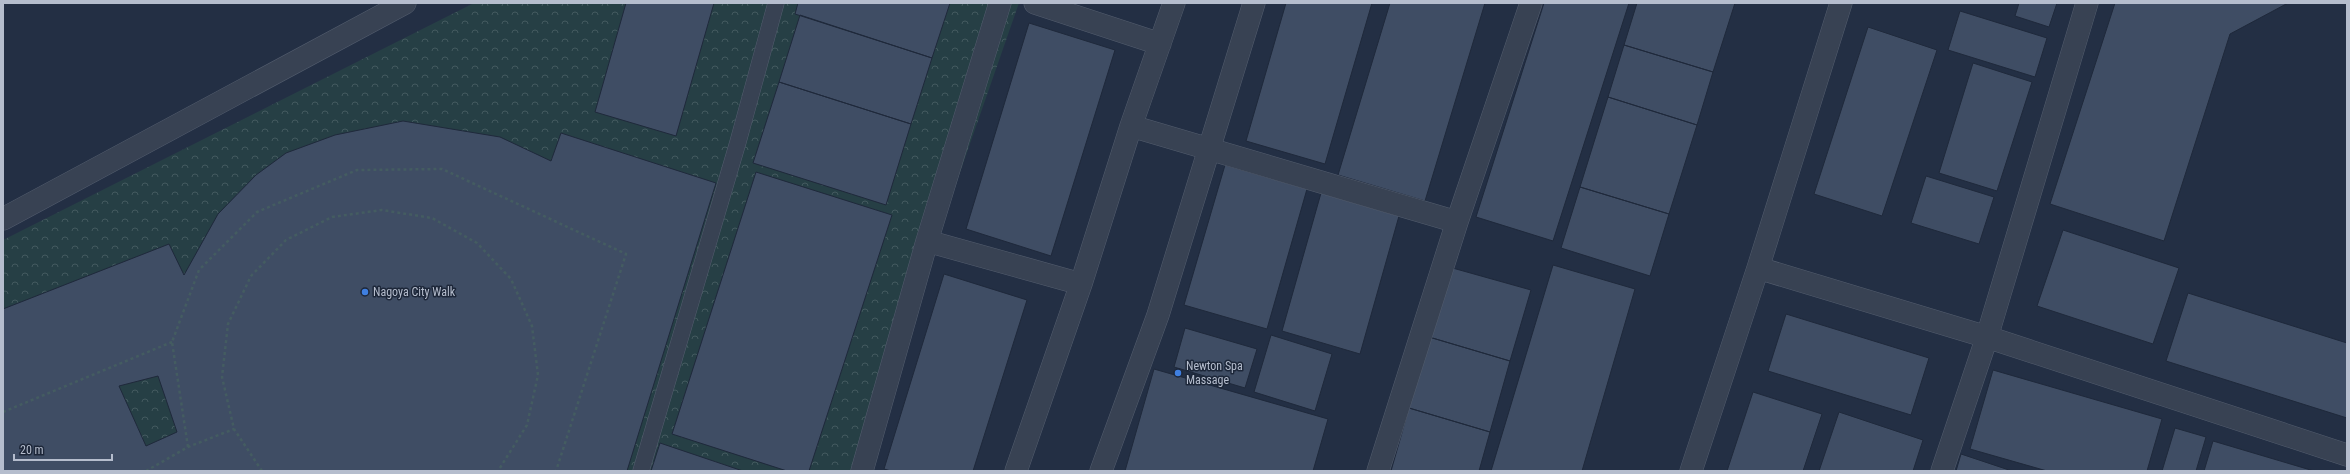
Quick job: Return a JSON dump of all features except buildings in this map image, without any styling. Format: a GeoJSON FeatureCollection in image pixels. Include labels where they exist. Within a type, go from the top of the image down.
{"type":"FeatureCollection","features":[{"type":"Feature","properties":{"kind":"street"},"geometry":{"type":"LineString","coordinates":[[3,219],[405,3]]}},
{"type":"Feature","properties":{"kind":"street"},"geometry":{"type":"LineString","coordinates":[[862,471],[927,241],[1000,3]]}},
{"type":"Feature","properties":{"kind":"street"},"geometry":{"type":"LineString","coordinates":[[1035,3],[1160,44]]}},
{"type":"Feature","properties":{"kind":"street"},"geometry":{"type":"LineString","coordinates":[[1016,471],[1081,284],[1131,126],[1174,3]]}},
{"type":"Feature","properties":{"kind":"street"},"geometry":{"type":"LineString","coordinates":[[1101,471],[1158,315],[1254,3]]}},
{"type":"Feature","properties":{"kind":"street"},"geometry":{"type":"LineString","coordinates":[[1378,471],[1457,222],[1531,3]]}},
{"type":"Feature","properties":{"kind":"street"},"geometry":{"type":"LineString","coordinates":[[1691,471],[1758,268],[1841,3]]}},
{"type":"Feature","properties":{"kind":"street"},"geometry":{"type":"LineString","coordinates":[[1942,471],[1987,337],[2086,3]]}},
{"type":"Feature","properties":{"kind":"street"},"geometry":{"type":"LineString","coordinates":[[1131,126],[1457,222]]}},
{"type":"Feature","properties":{"kind":"street"},"geometry":{"type":"LineString","coordinates":[[927,241],[1081,284]]}},
{"type":"Feature","properties":{"kind":"street"},"geometry":{"type":"LineString","coordinates":[[1758,268],[1987,337],[2347,455]]}},
{"type":"Feature","properties":{"kind":"lane"},"geometry":{"type":"LineString","coordinates":[[641,471],[738,142],[776,3]]}},
{"type":"Feature","properties":{"kind":"path"},"geometry":{"type":"LineString","coordinates":[[188,447],[172,342],[199,270],[257,212],[357,170],[442,169],[626,254],[556,471]]}},
{"type":"Feature","properties":{"kind":"path"},"geometry":{"type":"LineString","coordinates":[[262,471],[234,428],[222,377],[228,324],[251,276],[286,240],[332,217],[382,210],[432,218],[476,243],[511,280],[532,326],[538,375],[527,425],[498,471]]}},
{"type":"Feature","properties":{"kind":"path"},"geometry":{"type":"LineString","coordinates":[[3,412],[172,342]]}},
{"type":"Feature","properties":{"kind":"path"},"geometry":{"type":"LineString","coordinates":[[146,471],[188,447],[234,428]]}},
{"type":"Feature","properties":{"kind":"green space"},"geometry":{"type":"Polygon","coordinates":[[[474,3],[1019,3],[856,471],[3,471],[3,240],[474,3]]]}},
{"type":"Feature","properties":{"kind":"place","name":"Nagoya City Walk"},"geometry":{"type":"Point","coordinates":[365,292]}},
{"type":"Feature","properties":{"kind":"place","name":"Newton Spa Massage"},"geometry":{"type":"Point","coordinates":[1178,373]}}]}
